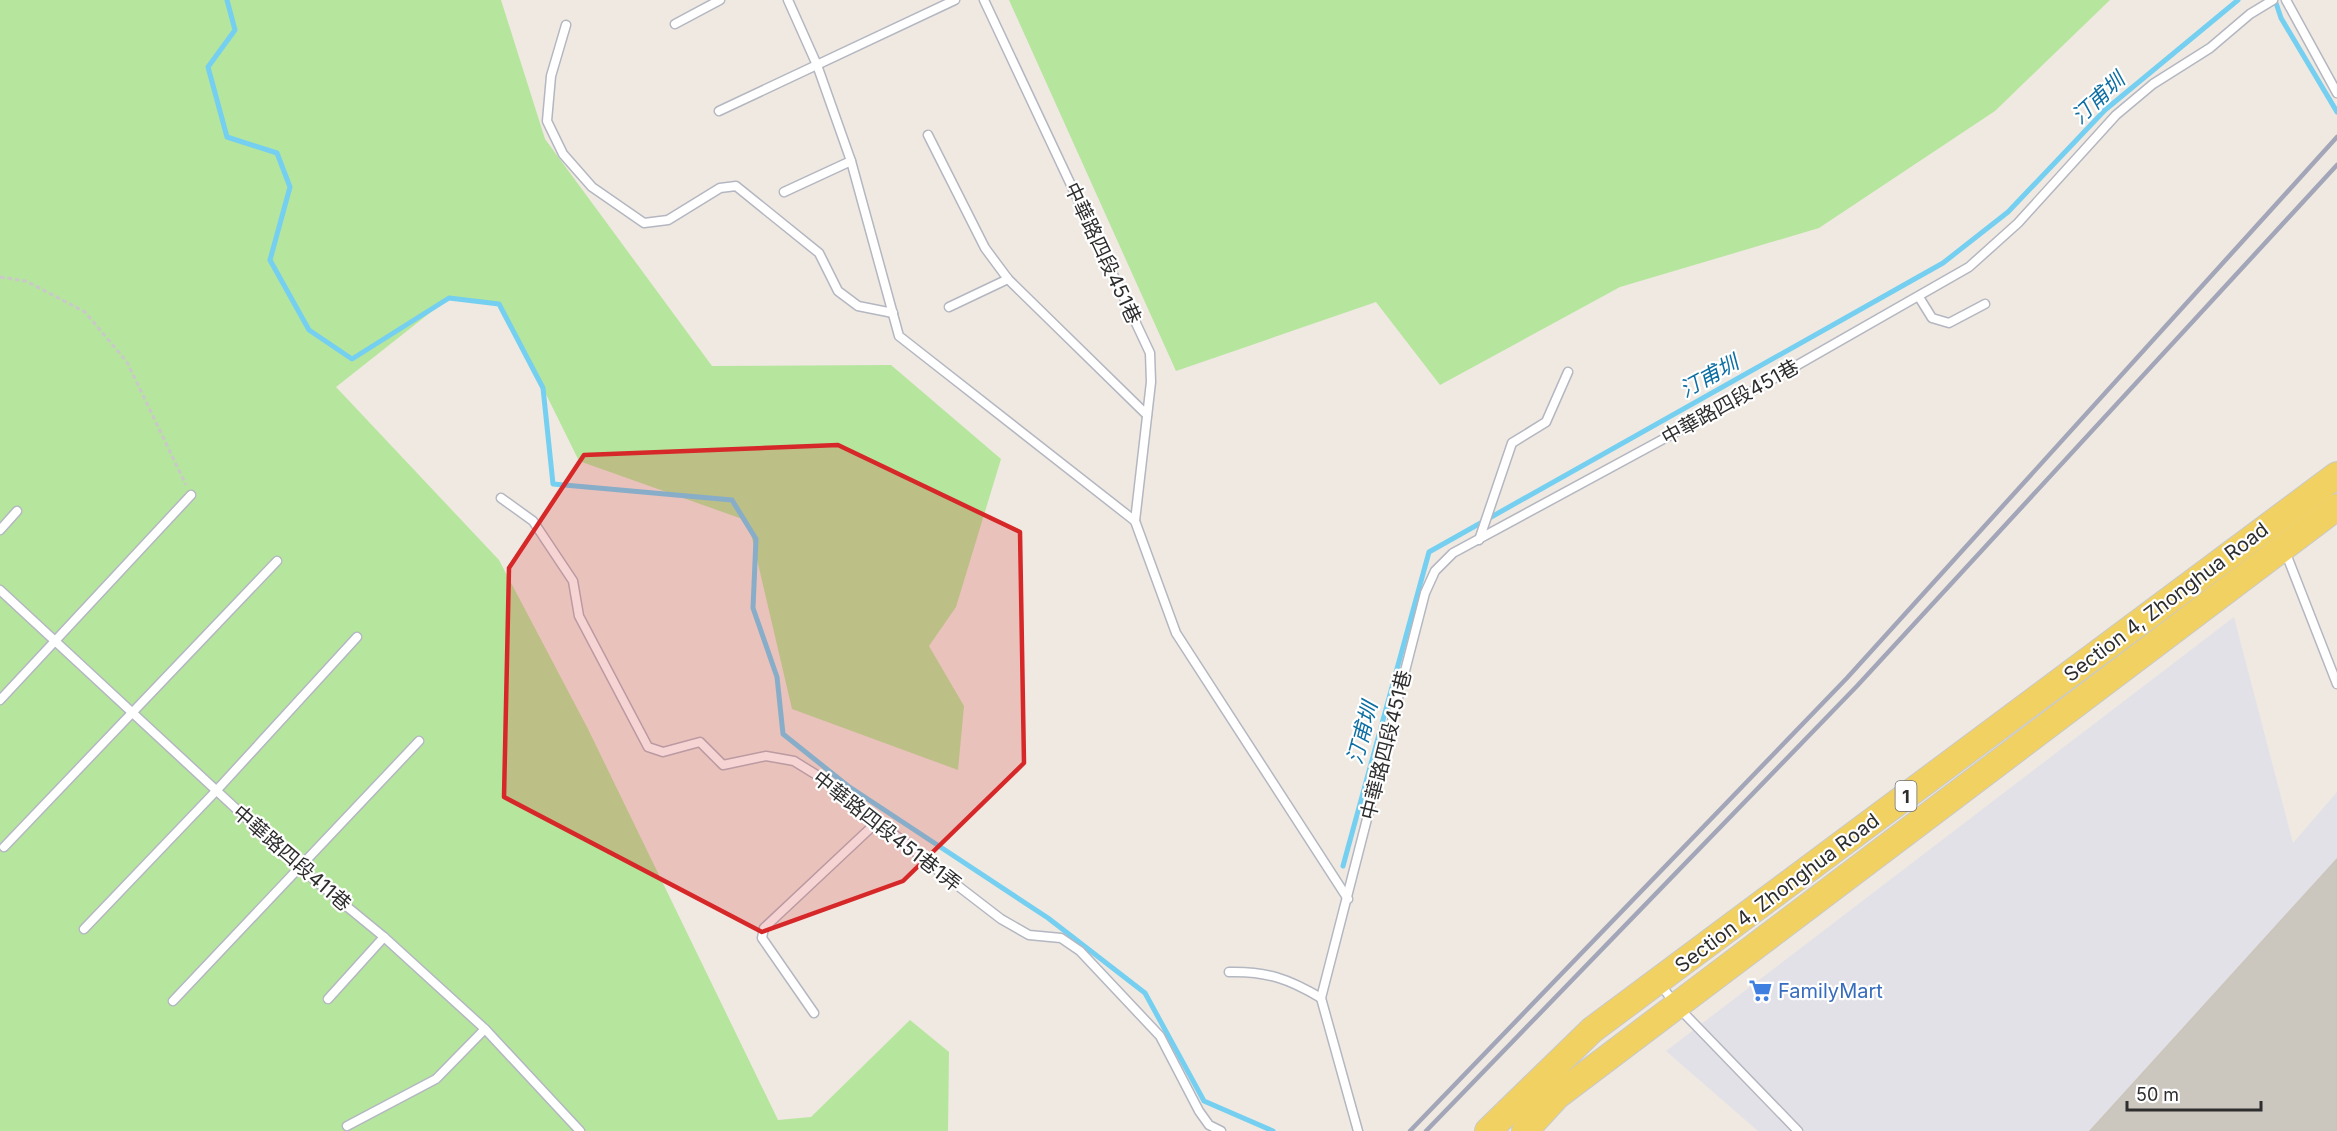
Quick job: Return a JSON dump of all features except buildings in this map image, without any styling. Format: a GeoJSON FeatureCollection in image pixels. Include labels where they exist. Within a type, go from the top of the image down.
{"type":"FeatureCollection","features":[{"type":"Feature","properties":{"kind":"main road","name":"Section 4, Zhonghua Road"},"geometry":{"type":"LineString","coordinates":[[1488,1131],[1592,1030],[2337,475]]}},
{"type":"Feature","properties":{"kind":"main road","name":"Section 4, Zhonghua Road"},"geometry":{"type":"LineString","coordinates":[[1525,1131],[1557,1096],[2337,507]]}},
{"type":"Feature","properties":{"kind":"lane"},"geometry":{"type":"LineString","coordinates":[[675,24],[720,0]]}},
{"type":"Feature","properties":{"kind":"lane"},"geometry":{"type":"LineString","coordinates":[[788,0],[817,64],[851,161],[899,336],[1135,521]]}},
{"type":"Feature","properties":{"kind":"lane"},"geometry":{"type":"LineString","coordinates":[[719,111],[955,0]]}},
{"type":"Feature","properties":{"kind":"lane","name":"中華路四段451巷"},"geometry":{"type":"LineString","coordinates":[[984,0],[1150,353],[1151,382],[1135,521],[1176,633],[1348,899]]}},
{"type":"Feature","properties":{"kind":"lane","name":"中華路四段451巷"},"geometry":{"type":"LineString","coordinates":[[1358,1131],[1322,998],[1425,593],[1435,571],[1447,559],[1479,540],[1919,297],[1969,267],[2018,224],[2116,115],[2153,84],[2210,48],[2273,0]]}},
{"type":"Feature","properties":{"kind":"lane"},"geometry":{"type":"LineString","coordinates":[[2286,0],[2337,93]]}},
{"type":"Feature","properties":{"kind":"lane"},"geometry":{"type":"LineString","coordinates":[[566,25],[551,76],[547,121],[563,154],[592,187],[644,223],[668,220],[720,188],[735,186],[819,253],[838,291],[858,306],[893,313]]}},
{"type":"Feature","properties":{"kind":"lane"},"geometry":{"type":"LineString","coordinates":[[928,135],[985,248],[1008,279],[1147,415]]}},
{"type":"Feature","properties":{"kind":"lane"},"geometry":{"type":"LineString","coordinates":[[784,192],[851,161]]}},
{"type":"Feature","properties":{"kind":"lane"},"geometry":{"type":"LineString","coordinates":[[949,307],[1008,279]]}},
{"type":"Feature","properties":{"kind":"lane"},"geometry":{"type":"LineString","coordinates":[[1919,297],[1932,318],[1949,323],[1985,304]]}},
{"type":"Feature","properties":{"kind":"lane"},"geometry":{"type":"LineString","coordinates":[[1479,540],[1512,443],[1546,422],[1568,372]]}},
{"type":"Feature","properties":{"kind":"lane"},"geometry":{"type":"LineString","coordinates":[[0,700],[191,495]]}},
{"type":"Feature","properties":{"kind":"lane","name":"中華路四段451巷1弄"},"geometry":{"type":"LineString","coordinates":[[501,498],[533,521],[573,581],[579,616],[648,747],[663,752],[700,742],[723,765],[766,756],[794,761],[841,790],[1001,919],[1029,935],[1061,938],[1080,951],[1160,1036],[1199,1111],[1209,1125],[1221,1131]]}},
{"type":"Feature","properties":{"kind":"lane"},"geometry":{"type":"LineString","coordinates":[[0,530],[17,511]]}},
{"type":"Feature","properties":{"kind":"lane"},"geometry":{"type":"LineString","coordinates":[[2284,548],[2337,684]]}},
{"type":"Feature","properties":{"kind":"lane"},"geometry":{"type":"LineString","coordinates":[[4,847],[277,561]]}},
{"type":"Feature","properties":{"kind":"lane","name":"中華路四段411巷"},"geometry":{"type":"LineString","coordinates":[[0,590],[300,868],[384,937],[485,1029],[580,1131]]}},
{"type":"Feature","properties":{"kind":"lane"},"geometry":{"type":"LineString","coordinates":[[84,929],[216,791],[357,637]]}},
{"type":"Feature","properties":{"kind":"lane"},"geometry":{"type":"LineString","coordinates":[[173,1001],[419,741]]}},
{"type":"Feature","properties":{"kind":"lane"},"geometry":{"type":"LineString","coordinates":[[814,1013],[762,938],[764,928],[878,821]]}},
{"type":"Feature","properties":{"kind":"lane"},"geometry":{"type":"LineString","coordinates":[[328,999],[384,937]]}},
{"type":"Feature","properties":{"kind":"lane"},"geometry":{"type":"LineString","coordinates":[[1229,972],[1254,971],[1290,980],[1322,998]]}},
{"type":"Feature","properties":{"kind":"lane"},"geometry":{"type":"LineString","coordinates":[[1658,981],[1676,1005],[1798,1131]]}},
{"type":"Feature","properties":{"kind":"lane"},"geometry":{"type":"LineString","coordinates":[[347,1126],[436,1079],[485,1029]]}},
{"type":"Feature","properties":{"kind":"path"},"geometry":{"type":"LineString","coordinates":[[0,277],[26,281],[85,312],[128,362],[191,495]]}},
{"type":"Feature","properties":{"kind":"highlighted area"},"geometry":{"type":"Polygon","coordinates":[[[838,445],[1020,532],[1024,763],[903,881],[762,932],[504,797],[509,568],[584,455],[838,445]]]}},
{"type":"Feature","properties":{"kind":"shaded area"},"geometry":{"type":"Polygon","coordinates":[[[2234,617],[2293,843],[2337,792],[2337,1131],[1758,1131],[1666,1051],[2234,617]]]}},
{"type":"Feature","properties":{"kind":"green space"},"geometry":{"type":"Polygon","coordinates":[[[0,0],[501,0],[545,139],[712,366],[891,365],[1001,459],[956,607],[929,646],[964,706],[958,770],[792,709],[748,521],[579,461],[502,305],[450,297],[336,387],[499,560],[588,729],[778,1120],[811,1117],[910,1020],[949,1052],[948,1131],[0,1131],[0,0]]]}},
{"type":"Feature","properties":{"kind":"green space"},"geometry":{"type":"Polygon","coordinates":[[[1009,0],[2110,0],[1995,111],[1819,228],[1620,287],[1440,385],[1376,302],[1176,371],[1009,0]]]}},
{"type":"Feature","properties":{"kind":"waterway"},"geometry":{"type":"LineString","coordinates":[[227,0],[235,30],[208,67],[227,137],[277,153],[290,187],[270,260],[309,330],[352,359],[449,298],[499,304],[543,388],[553,484],[732,500],[756,539],[753,608],[777,677],[783,734],[848,786],[1048,918],[1145,993],[1204,1101],[1273,1131]]}},
{"type":"Feature","properties":{"kind":"waterway","name":"汀甫圳"},"geometry":{"type":"LineString","coordinates":[[1343,866],[1429,552],[1943,263],[2008,212],[2105,110],[2238,0]]}},
{"type":"Feature","properties":{"kind":"waterway"},"geometry":{"type":"LineString","coordinates":[[2275,0],[2281,18],[2337,112]]}},
{"type":"Feature","properties":{"kind":"railway"},"geometry":{"type":"LineString","coordinates":[[1410,1131],[1847,678],[2337,137]]}},
{"type":"Feature","properties":{"kind":"railway"},"geometry":{"type":"LineString","coordinates":[[1426,1131],[1857,686],[2337,165]]}},
{"type":"Feature","properties":{"kind":"place","name":"FamilyMart"},"geometry":{"type":"Point","coordinates":[1760,991]}}]}
